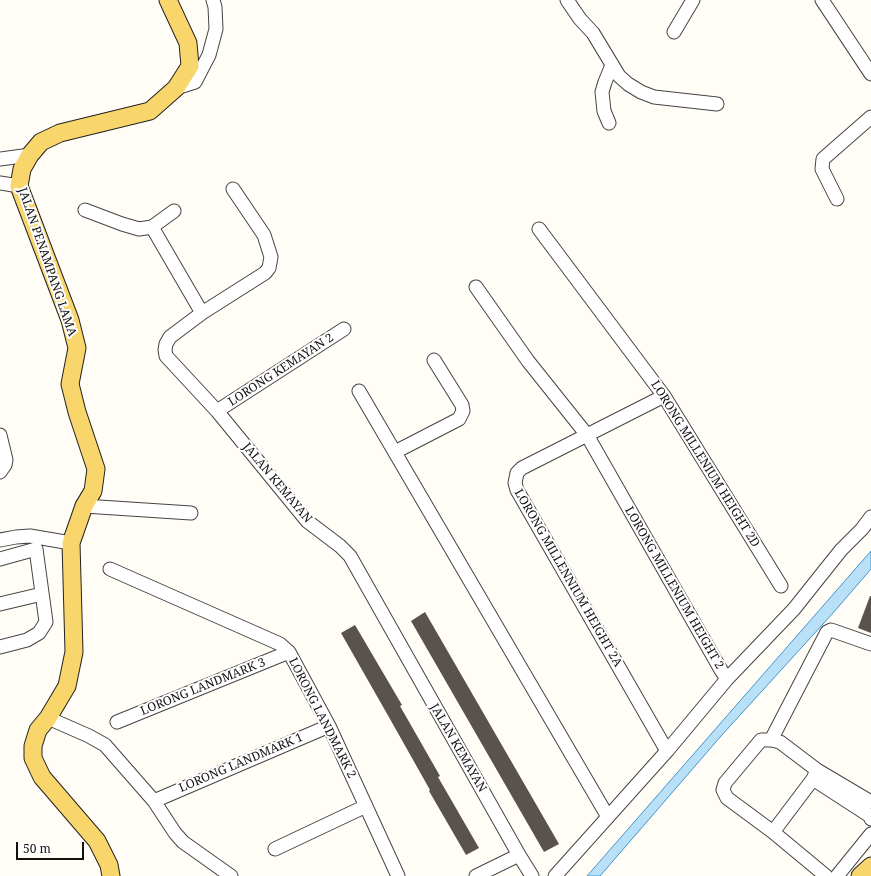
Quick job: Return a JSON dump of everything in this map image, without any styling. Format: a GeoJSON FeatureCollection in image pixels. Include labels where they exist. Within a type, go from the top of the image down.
{"type":"FeatureCollection","features":[{"type":"Feature","properties":{"kind":"main road","name":"JALAN PENAMPANG LAMA"},"geometry":{"type":"LineString","coordinates":[[111,876],[109,865],[97,841],[42,777],[33,758],[33,746],[38,730],[48,718],[67,686],[74,652],[72,543],[84,506],[93,491],[96,469],[77,412],[70,384],[77,348],[70,320],[19,186],[22,169],[30,155],[41,142],[60,133],[150,111],[176,88],[190,66],[188,43],[168,0]]}},
{"type":"Feature","properties":{"kind":"main road"},"geometry":{"type":"LineString","coordinates":[[860,876],[871,866]]}},
{"type":"Feature","properties":{"kind":"street"},"geometry":{"type":"LineString","coordinates":[[176,88],[195,82],[209,55],[216,29],[215,7],[213,0]]}},
{"type":"Feature","properties":{"kind":"street"},"geometry":{"type":"LineString","coordinates":[[567,0],[580,19],[593,33],[612,65],[628,84],[641,92],[654,97],[717,104]]}},
{"type":"Feature","properties":{"kind":"street"},"geometry":{"type":"LineString","coordinates":[[674,32],[693,0]]}},
{"type":"Feature","properties":{"kind":"street"},"geometry":{"type":"LineString","coordinates":[[822,0],[871,74]]}},
{"type":"Feature","properties":{"kind":"street"},"geometry":{"type":"LineString","coordinates":[[609,123],[604,111],[602,92],[612,65]]}},
{"type":"Feature","properties":{"kind":"street"},"geometry":{"type":"LineString","coordinates":[[837,199],[822,169],[823,159],[871,117]]}},
{"type":"Feature","properties":{"kind":"street"},"geometry":{"type":"LineString","coordinates":[[0,159],[30,155]]}},
{"type":"Feature","properties":{"kind":"street"},"geometry":{"type":"LineString","coordinates":[[0,183],[19,186]]}},
{"type":"Feature","properties":{"kind":"street","name":"JALAN KEMAYAN"},"geometry":{"type":"LineString","coordinates":[[233,189],[264,235],[271,257],[269,268],[265,273],[202,313],[170,337],[166,344],[166,356],[217,411],[307,521],[340,546],[350,556],[532,876]]}},
{"type":"Feature","properties":{"kind":"street"},"geometry":{"type":"LineString","coordinates":[[85,210],[122,224],[139,228],[152,228],[174,211]]}},
{"type":"Feature","properties":{"kind":"street"},"geometry":{"type":"LineString","coordinates":[[152,228],[202,313]]}},
{"type":"Feature","properties":{"kind":"street","name":"LORONG MILLENIUM HEIGHT 2D"},"geometry":{"type":"LineString","coordinates":[[539,229],[664,396],[780,586]]}},
{"type":"Feature","properties":{"kind":"street","name":"LORONG MILLENIUM HEIGHT 2"},"geometry":{"type":"LineString","coordinates":[[476,287],[528,361],[587,435],[721,670],[728,679],[667,751],[555,876]]}},
{"type":"Feature","properties":{"kind":"street","name":"LORONG KEMAYAN 2"},"geometry":{"type":"LineString","coordinates":[[217,411],[344,329]]}},
{"type":"Feature","properties":{"kind":"street"},"geometry":{"type":"LineString","coordinates":[[395,452],[459,419],[463,411],[462,405],[434,360]]}},
{"type":"Feature","properties":{"kind":"street"},"geometry":{"type":"LineString","coordinates":[[359,391],[608,817]]}},
{"type":"Feature","properties":{"kind":"street"},"geometry":{"type":"LineString","coordinates":[[587,435],[664,396]]}},
{"type":"Feature","properties":{"kind":"street"},"geometry":{"type":"LineString","coordinates":[[0,435],[6,460],[5,465],[0,472]]}},
{"type":"Feature","properties":{"kind":"street","name":"LORONG MILLENNIUM HEIGHT 2A"},"geometry":{"type":"LineString","coordinates":[[587,435],[522,468],[517,473],[515,483],[667,751]]}},
{"type":"Feature","properties":{"kind":"street"},"geometry":{"type":"LineString","coordinates":[[84,506],[191,513]]}},
{"type":"Feature","properties":{"kind":"street"},"geometry":{"type":"LineString","coordinates":[[728,679],[794,609],[841,550],[862,529],[871,516]]}},
{"type":"Feature","properties":{"kind":"street"},"geometry":{"type":"LineString","coordinates":[[0,540],[16,536],[30,536],[72,543]]}},
{"type":"Feature","properties":{"kind":"street"},"geometry":{"type":"LineString","coordinates":[[0,559],[36,549],[46,622],[39,633],[27,640],[0,647]]}},
{"type":"Feature","properties":{"kind":"street","name":"LORONG LANDMARK 2"},"geometry":{"type":"LineString","coordinates":[[110,569],[280,644],[289,652],[329,726],[398,876]]}},
{"type":"Feature","properties":{"kind":"street"},"geometry":{"type":"LineString","coordinates":[[0,604],[42,594]]}},
{"type":"Feature","properties":{"kind":"street"},"geometry":{"type":"LineString","coordinates":[[771,740],[827,632],[831,630],[871,644]]}},
{"type":"Feature","properties":{"kind":"street","name":"LORONG LANDMARK 3"},"geometry":{"type":"LineString","coordinates":[[117,722],[289,652]]}},
{"type":"Feature","properties":{"kind":"street"},"geometry":{"type":"LineString","coordinates":[[48,718],[89,736],[105,745],[154,801],[183,842],[231,876]]}},
{"type":"Feature","properties":{"kind":"street","name":"LORONG LANDMARK 1"},"geometry":{"type":"LineString","coordinates":[[154,801],[329,726]]}},
{"type":"Feature","properties":{"kind":"street"},"geometry":{"type":"LineString","coordinates":[[826,876],[773,832],[727,798],[723,790],[724,783],[761,740],[780,742],[815,775],[870,816],[871,819]]}},
{"type":"Feature","properties":{"kind":"street"},"geometry":{"type":"LineString","coordinates":[[815,775],[871,802]]}},
{"type":"Feature","properties":{"kind":"street"},"geometry":{"type":"LineString","coordinates":[[773,832],[815,775]]}},
{"type":"Feature","properties":{"kind":"street"},"geometry":{"type":"LineString","coordinates":[[275,849],[366,806]]}},
{"type":"Feature","properties":{"kind":"street"},"geometry":{"type":"LineString","coordinates":[[837,876],[871,834]]}},
{"type":"Feature","properties":{"kind":"street"},"geometry":{"type":"LineString","coordinates":[[476,876],[519,855]]}},
{"type":"Feature","properties":{"kind":"water"},"geometry":{"type":"Polygon","coordinates":[[[871,551],[871,569],[833,613],[721,736],[600,876],[587,876],[871,551]]]}},
{"type":"Feature","properties":{"kind":"building"},"geometry":{"type":"Polygon","coordinates":[[[871,596],[871,633],[858,628],[871,596]]]}},
{"type":"Feature","properties":{"kind":"building"},"geometry":{"type":"Polygon","coordinates":[[[425,612],[559,844],[544,852],[411,621],[425,612]]]}},
{"type":"Feature","properties":{"kind":"building"},"geometry":{"type":"Polygon","coordinates":[[[355,625],[402,705],[400,706],[440,776],[438,777],[479,848],[466,855],[341,633],[355,625]]]}}]}
